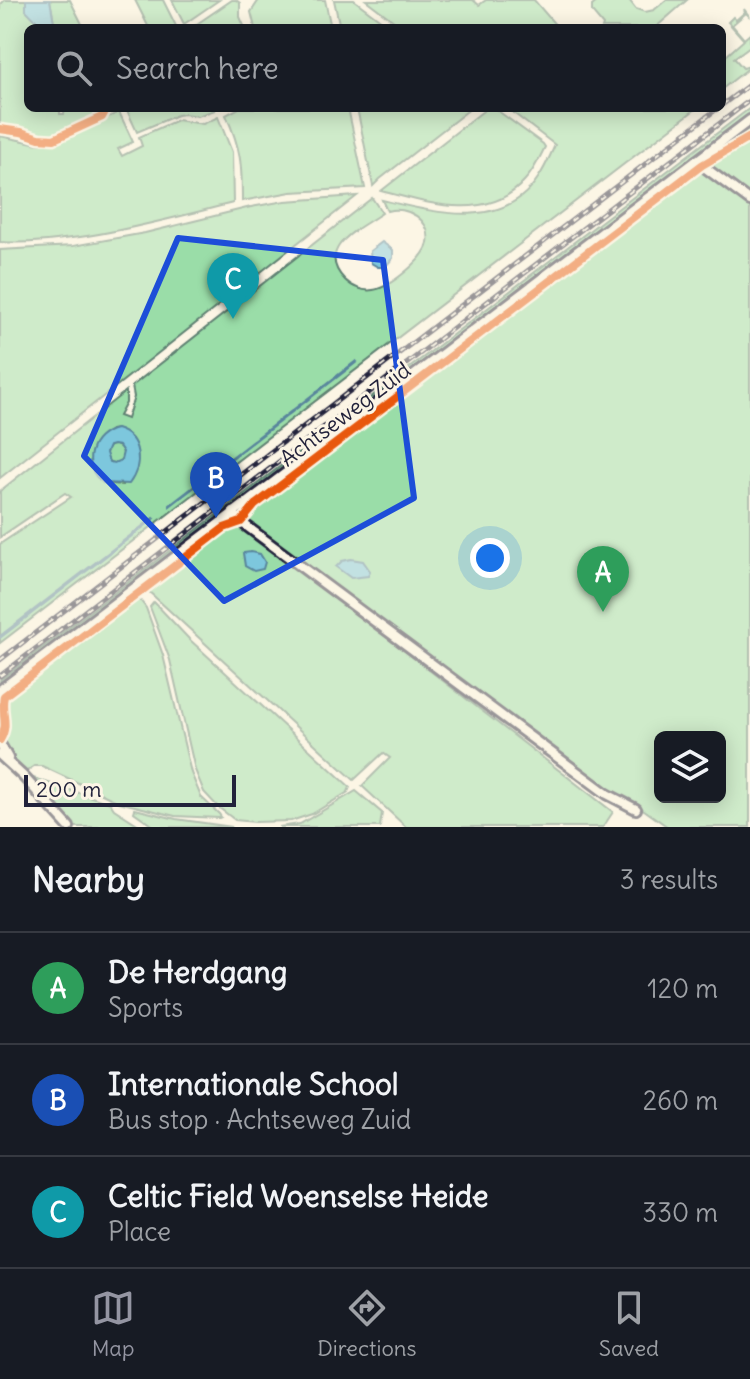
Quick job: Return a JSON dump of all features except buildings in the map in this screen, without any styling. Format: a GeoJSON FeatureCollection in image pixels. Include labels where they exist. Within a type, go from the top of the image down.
{"type":"FeatureCollection","features":[{"type":"Feature","properties":{"kind":"street","name":"Achtseweg Zuid"},"geometry":{"type":"LineString","coordinates":[[1,690],[750,120]]}},
{"type":"Feature","properties":{"kind":"street"},"geometry":{"type":"LineString","coordinates":[[696,161],[750,201]]}},
{"type":"Feature","properties":{"kind":"street"},"geometry":{"type":"LineString","coordinates":[[233,512],[241,522],[607,794],[636,809]]}},
{"type":"Feature","properties":{"kind":"street"},"geometry":{"type":"LineString","coordinates":[[0,744],[10,763]]}},
{"type":"Feature","properties":{"kind":"street"},"geometry":{"type":"LineString","coordinates":[[0,755],[69,827]]}},
{"type":"Feature","properties":{"kind":"highlighted area"},"geometry":{"type":"Polygon","coordinates":[[[178,238],[383,260],[414,498],[224,601],[84,456],[178,238]]]}},
{"type":"Feature","properties":{"kind":"green space"},"geometry":{"type":"Polygon","coordinates":[[[5,0],[26,0],[26,10],[42,24],[24,24],[24,112],[98,112],[97,115],[49,136],[0,127],[0,5],[5,0]]]}},
{"type":"Feature","properties":{"kind":"green space"},"geometry":{"type":"Polygon","coordinates":[[[50,0],[70,0],[82,24],[54,24],[50,0]]]}},
{"type":"Feature","properties":{"kind":"green space"},"geometry":{"type":"Polygon","coordinates":[[[135,0],[163,0],[175,24],[147,24],[135,0]]]}},
{"type":"Feature","properties":{"kind":"green space"},"geometry":{"type":"Polygon","coordinates":[[[172,0],[219,0],[184,24],[172,0]]]}},
{"type":"Feature","properties":{"kind":"green space"},"geometry":{"type":"Polygon","coordinates":[[[232,0],[240,3],[243,24],[197,24],[232,0]]]}},
{"type":"Feature","properties":{"kind":"green space"},"geometry":{"type":"Polygon","coordinates":[[[259,0],[325,0],[330,24],[254,24],[251,12],[259,0]]]}},
{"type":"Feature","properties":{"kind":"green space"},"geometry":{"type":"Polygon","coordinates":[[[334,0],[354,0],[386,24],[339,24],[334,0]]]}},
{"type":"Feature","properties":{"kind":"green space"},"geometry":{"type":"Polygon","coordinates":[[[366,0],[473,0],[479,5],[486,0],[534,0],[555,24],[398,24],[366,0]]]}},
{"type":"Feature","properties":{"kind":"green space"},"geometry":{"type":"Polygon","coordinates":[[[599,0],[629,0],[636,9],[645,12],[654,10],[666,0],[687,0],[660,24],[602,24],[592,12],[592,6],[599,0]]]}},
{"type":"Feature","properties":{"kind":"green space"},"geometry":{"type":"Polygon","coordinates":[[[744,9],[750,17],[746,13],[732,25],[744,39],[750,34],[750,46],[734,58],[743,68],[750,67],[726,86],[726,56],[744,40],[728,22],[745,12],[744,9]]]}},
{"type":"Feature","properties":{"kind":"green space"},"geometry":{"type":"Polygon","coordinates":[[[750,108],[750,115],[0,684],[0,680],[750,108]]]}},
{"type":"Feature","properties":{"kind":"green space"},"geometry":{"type":"Polygon","coordinates":[[[119,112],[133,142],[118,149],[122,156],[142,146],[139,137],[177,120],[203,124],[218,117],[232,152],[233,203],[87,236],[0,242],[0,136],[38,144],[53,143],[119,112]]]}},
{"type":"Feature","properties":{"kind":"green space"},"geometry":{"type":"Polygon","coordinates":[[[128,112],[209,112],[198,116],[177,115],[137,132],[128,112]]]}},
{"type":"Feature","properties":{"kind":"green space"},"geometry":{"type":"Polygon","coordinates":[[[232,112],[349,112],[365,188],[291,192],[242,201],[240,157],[226,115],[232,112]]]}},
{"type":"Feature","properties":{"kind":"green space"},"geometry":{"type":"Polygon","coordinates":[[[358,112],[466,112],[380,179],[373,186],[358,112]]]}},
{"type":"Feature","properties":{"kind":"green space"},"geometry":{"type":"Polygon","coordinates":[[[482,112],[499,112],[545,147],[525,180],[494,202],[457,206],[381,191],[482,112]]]}},
{"type":"Feature","properties":{"kind":"green space"},"geometry":{"type":"Polygon","coordinates":[[[512,112],[692,112],[0,643],[0,544],[71,497],[65,493],[0,537],[0,491],[126,391],[126,403],[119,416],[127,419],[134,397],[132,386],[372,198],[382,213],[343,240],[334,258],[345,280],[366,290],[380,288],[397,278],[420,257],[428,243],[422,221],[410,212],[387,211],[382,200],[445,213],[487,212],[506,206],[523,195],[545,166],[555,145],[512,112]],[[116,429],[97,441],[103,483],[122,485],[132,439],[116,429]]]}},
{"type":"Feature","properties":{"kind":"green space"},"geometry":{"type":"Polygon","coordinates":[[[750,125],[750,199],[706,161],[750,125]]]}},
{"type":"Feature","properties":{"kind":"green space"},"geometry":{"type":"Polygon","coordinates":[[[696,167],[255,503],[247,512],[250,504],[696,167]]]}},
{"type":"Feature","properties":{"kind":"green space"},"geometry":{"type":"Polygon","coordinates":[[[698,169],[750,206],[750,827],[668,827],[609,790],[245,520],[698,169]]]}},
{"type":"Feature","properties":{"kind":"green space"},"geometry":{"type":"Polygon","coordinates":[[[357,196],[0,478],[0,250],[73,246],[285,201],[357,196]]]}},
{"type":"Feature","properties":{"kind":"green space"},"geometry":{"type":"Polygon","coordinates":[[[114,445],[123,454],[114,463],[105,454],[114,445]]]}},
{"type":"Feature","properties":{"kind":"green space"},"geometry":{"type":"Polygon","coordinates":[[[229,520],[232,524],[223,527],[16,684],[0,700],[8,689],[229,520]]]}},
{"type":"Feature","properties":{"kind":"green space"},"geometry":{"type":"Polygon","coordinates":[[[240,524],[613,812],[603,827],[406,827],[362,786],[390,758],[383,753],[354,780],[146,589],[225,530],[240,524]]]}},
{"type":"Feature","properties":{"kind":"green space"},"geometry":{"type":"Polygon","coordinates":[[[137,596],[146,608],[163,655],[191,773],[201,797],[219,814],[219,818],[175,816],[119,802],[42,766],[34,766],[24,773],[2,743],[6,730],[4,705],[7,695],[137,596]]]}},
{"type":"Feature","properties":{"kind":"green space"},"geometry":{"type":"Polygon","coordinates":[[[154,602],[189,639],[350,787],[348,792],[312,814],[291,821],[235,820],[218,807],[204,792],[195,770],[170,660],[150,607],[154,602]]]}},
{"type":"Feature","properties":{"kind":"green space"},"geometry":{"type":"Polygon","coordinates":[[[27,776],[110,803],[142,827],[73,827],[27,776]]]}},
{"type":"Feature","properties":{"kind":"green space"},"geometry":{"type":"Polygon","coordinates":[[[356,791],[382,813],[380,827],[279,827],[300,824],[356,791]]]}},
{"type":"Feature","properties":{"kind":"green space"},"geometry":{"type":"Polygon","coordinates":[[[135,809],[232,827],[155,827],[134,812],[135,809]]]}},
{"type":"Feature","properties":{"kind":"water"},"geometry":{"type":"Polygon","coordinates":[[[26,0],[50,0],[54,24],[41,24],[26,10],[26,0]]]}},
{"type":"Feature","properties":{"kind":"water"},"geometry":{"type":"Polygon","coordinates":[[[382,242],[393,250],[393,258],[385,267],[378,267],[371,263],[370,251],[382,242]]]}},
{"type":"Feature","properties":{"kind":"water"},"geometry":{"type":"Polygon","coordinates":[[[357,362],[170,506],[170,505],[357,362]]]}},
{"type":"Feature","properties":{"kind":"water"},"geometry":{"type":"Polygon","coordinates":[[[116,429],[125,433],[138,452],[137,469],[129,484],[103,483],[92,468],[90,460],[94,444],[107,432],[116,429]],[[109,446],[106,453],[109,462],[121,460],[123,452],[119,446],[109,446]]]}},
{"type":"Feature","properties":{"kind":"water"},"geometry":{"type":"Polygon","coordinates":[[[154,519],[0,638],[0,636],[154,519]]]}},
{"type":"Feature","properties":{"kind":"water"},"geometry":{"type":"Polygon","coordinates":[[[243,553],[260,554],[265,562],[263,569],[254,571],[245,566],[243,553]]]}},
{"type":"Feature","properties":{"kind":"water"},"geometry":{"type":"Polygon","coordinates":[[[342,561],[363,561],[370,571],[368,576],[351,578],[336,567],[342,561]]]}},
{"type":"Feature","properties":{"kind":"railway"},"geometry":{"type":"LineString","coordinates":[[726,102],[750,84]]}},
{"type":"Feature","properties":{"kind":"railway"},"geometry":{"type":"LineString","coordinates":[[0,676],[750,100]]}},
{"type":"Feature","properties":{"kind":"railway"},"geometry":{"type":"LineString","coordinates":[[0,660],[713,112]]}},
{"type":"Feature","properties":{"kind":"cycle path"},"geometry":{"type":"LineString","coordinates":[[0,129],[54,139],[102,117],[105,112]]}},
{"type":"Feature","properties":{"kind":"cycle path"},"geometry":{"type":"LineString","coordinates":[[0,740],[5,723],[4,696],[224,528],[241,522],[255,505],[702,165],[750,137]]}},
{"type":"Feature","properties":{"kind":"place","name":"Celtic Field Woenselse Heide"},"geometry":{"type":"Point","coordinates":[233,319]}},
{"type":"Feature","properties":{"kind":"place","name":"Internationale School"},"geometry":{"type":"Point","coordinates":[216,518]}},
{"type":"Feature","properties":{"kind":"place","name":"De Herdgang"},"geometry":{"type":"Point","coordinates":[603,612]}}]}
